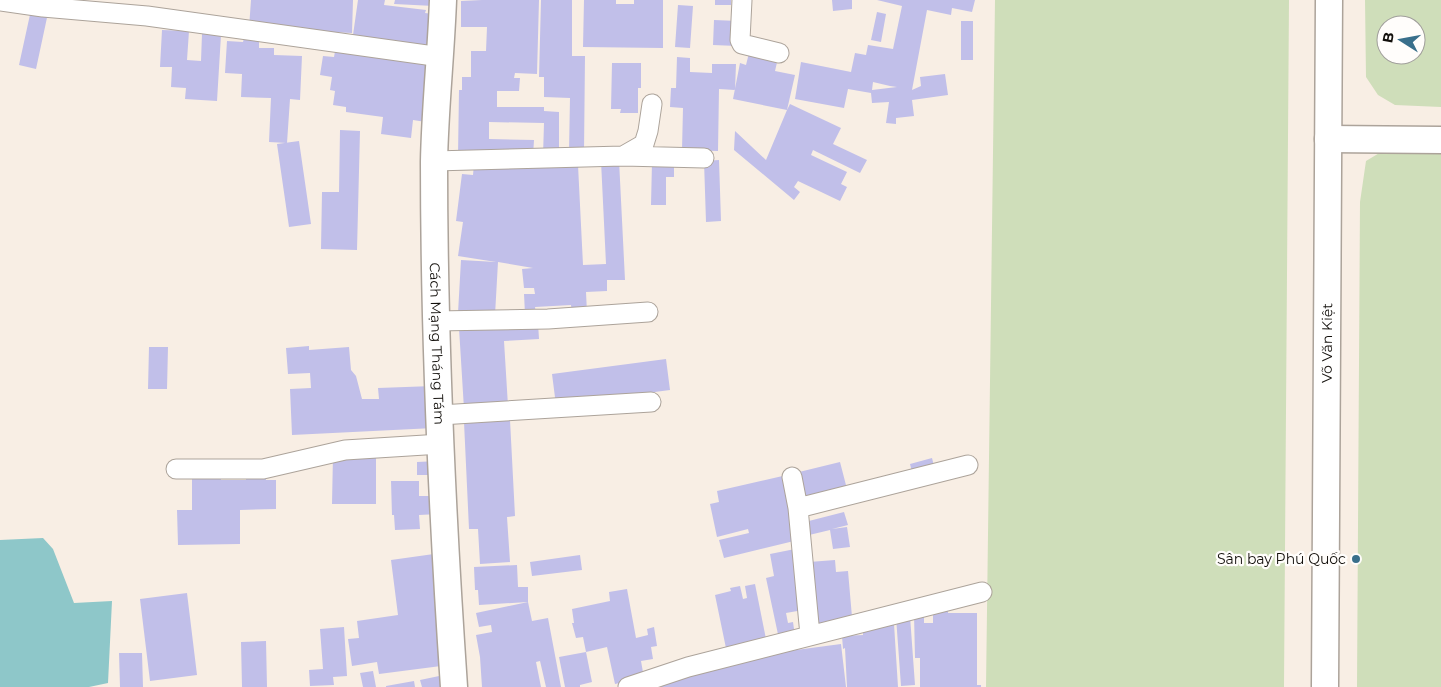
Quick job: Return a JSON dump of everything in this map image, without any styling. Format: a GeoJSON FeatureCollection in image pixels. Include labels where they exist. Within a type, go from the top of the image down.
{"type":"FeatureCollection","features":[{"type":"Feature","properties":{"kind":"street","name":"Cách Mạng Tháng Tám"},"geometry":{"type":"LineString","coordinates":[[446,0],[434,162],[436,321],[444,531],[454,687]]}},
{"type":"Feature","properties":{"kind":"street"},"geometry":{"type":"LineString","coordinates":[[742,0],[740,40],[742,44],[779,52]]}},
{"type":"Feature","properties":{"kind":"street","name":"Võ Văn Kiệt"},"geometry":{"type":"LineString","coordinates":[[1325,687],[1329,0]]}},
{"type":"Feature","properties":{"kind":"street"},"geometry":{"type":"LineString","coordinates":[[0,1],[43,6],[123,6],[441,57]]}},
{"type":"Feature","properties":{"kind":"street"},"geometry":{"type":"LineString","coordinates":[[623,156],[644,144],[652,104]]}},
{"type":"Feature","properties":{"kind":"street"},"geometry":{"type":"LineString","coordinates":[[1328,139],[1441,140]]}},
{"type":"Feature","properties":{"kind":"street"},"geometry":{"type":"LineString","coordinates":[[434,162],[623,156],[704,158]]}},
{"type":"Feature","properties":{"kind":"street"},"geometry":{"type":"LineString","coordinates":[[436,321],[548,319],[648,312]]}},
{"type":"Feature","properties":{"kind":"street"},"geometry":{"type":"LineString","coordinates":[[440,415],[651,402]]}},
{"type":"Feature","properties":{"kind":"street"},"geometry":{"type":"LineString","coordinates":[[176,469],[263,468],[345,450],[441,444]]}},
{"type":"Feature","properties":{"kind":"street"},"geometry":{"type":"LineString","coordinates":[[798,508],[968,465]]}},
{"type":"Feature","properties":{"kind":"street"},"geometry":{"type":"LineString","coordinates":[[792,477],[798,508],[810,635]]}},
{"type":"Feature","properties":{"kind":"street"},"geometry":{"type":"LineString","coordinates":[[628,687],[688,667],[982,592]]}},
{"type":"Feature","properties":{"kind":"green space"},"geometry":{"type":"Polygon","coordinates":[[[995,0],[1289,0],[1284,687],[986,687],[995,0]]]}},
{"type":"Feature","properties":{"kind":"green space"},"geometry":{"type":"Polygon","coordinates":[[[1365,0],[1441,0],[1441,107],[1395,105],[1378,95],[1366,77],[1365,0]]]}},
{"type":"Feature","properties":{"kind":"green space"},"geometry":{"type":"Polygon","coordinates":[[[1386,149],[1441,150],[1441,687],[1357,687],[1360,202],[1366,161],[1386,149]]]}},
{"type":"Feature","properties":{"kind":"water"},"geometry":{"type":"Polygon","coordinates":[[[43,538],[53,549],[74,603],[112,601],[108,683],[89,687],[0,687],[0,540],[43,538]]]}},
{"type":"Feature","properties":{"kind":"building"},"geometry":{"type":"Polygon","coordinates":[[[251,0],[353,0],[352,33],[249,28],[251,0]]]}},
{"type":"Feature","properties":{"kind":"building"},"geometry":{"type":"Polygon","coordinates":[[[358,0],[385,0],[384,5],[426,10],[425,13],[441,15],[436,52],[352,42],[358,0]]]}},
{"type":"Feature","properties":{"kind":"building"},"geometry":{"type":"Polygon","coordinates":[[[395,0],[435,0],[434,6],[394,4],[395,0]]]}},
{"type":"Feature","properties":{"kind":"building"},"geometry":{"type":"Polygon","coordinates":[[[539,0],[537,74],[515,73],[514,78],[520,78],[519,91],[497,91],[497,107],[544,107],[544,111],[559,112],[559,156],[543,156],[544,123],[489,122],[489,139],[534,140],[533,156],[458,155],[459,90],[462,90],[462,77],[471,77],[471,51],[486,51],[487,27],[461,27],[461,1],[539,0]]]}},
{"type":"Feature","properties":{"kind":"building"},"geometry":{"type":"Polygon","coordinates":[[[541,0],[572,0],[572,56],[585,56],[584,152],[569,152],[570,98],[544,97],[544,77],[539,77],[541,0]]]}},
{"type":"Feature","properties":{"kind":"building"},"geometry":{"type":"Polygon","coordinates":[[[584,0],[616,0],[616,4],[634,4],[634,0],[663,0],[663,48],[583,47],[584,0]]]}},
{"type":"Feature","properties":{"kind":"building"},"geometry":{"type":"Polygon","coordinates":[[[715,0],[731,0],[731,5],[715,5],[715,0]]]}},
{"type":"Feature","properties":{"kind":"building"},"geometry":{"type":"Polygon","coordinates":[[[832,0],[852,0],[852,9],[833,11],[832,0]]]}},
{"type":"Feature","properties":{"kind":"building"},"geometry":{"type":"Polygon","coordinates":[[[877,0],[975,0],[972,12],[952,8],[951,15],[927,10],[912,90],[921,86],[920,77],[945,74],[948,95],[912,100],[914,116],[896,118],[896,124],[886,123],[889,102],[872,103],[871,93],[848,89],[844,108],[795,99],[801,62],[851,72],[855,53],[866,55],[868,45],[893,49],[902,6],[877,0]],[[873,82],[872,90],[897,87],[873,82]]]}},
{"type":"Feature","properties":{"kind":"building"},"geometry":{"type":"Polygon","coordinates":[[[678,5],[693,6],[690,48],[675,47],[678,5]]]}},
{"type":"Feature","properties":{"kind":"building"},"geometry":{"type":"Polygon","coordinates":[[[31,10],[48,13],[36,69],[19,65],[31,10]]]}},
{"type":"Feature","properties":{"kind":"building"},"geometry":{"type":"Polygon","coordinates":[[[877,12],[886,14],[881,42],[871,40],[877,12]]]}},
{"type":"Feature","properties":{"kind":"building"},"geometry":{"type":"Polygon","coordinates":[[[714,20],[738,21],[737,46],[713,45],[714,20]]]}},
{"type":"Feature","properties":{"kind":"building"},"geometry":{"type":"Polygon","coordinates":[[[961,21],[973,21],[973,60],[961,60],[961,21]]]}},
{"type":"Feature","properties":{"kind":"building"},"geometry":{"type":"Polygon","coordinates":[[[162,30],[189,31],[187,60],[201,61],[202,34],[221,35],[217,101],[185,99],[186,88],[171,87],[172,67],[160,67],[162,30]]]}},
{"type":"Feature","properties":{"kind":"building"},"geometry":{"type":"Polygon","coordinates":[[[244,38],[259,39],[259,48],[274,48],[274,55],[302,56],[300,100],[290,99],[287,143],[269,142],[271,98],[241,97],[242,74],[225,73],[227,41],[243,42],[244,38]]]}},
{"type":"Feature","properties":{"kind":"building"},"geometry":{"type":"Polygon","coordinates":[[[336,46],[434,58],[426,122],[413,120],[411,138],[381,134],[383,117],[346,112],[346,107],[333,105],[335,91],[330,90],[332,77],[320,75],[323,56],[334,57],[336,46]]]}},
{"type":"Feature","properties":{"kind":"building"},"geometry":{"type":"Polygon","coordinates":[[[750,49],[779,54],[775,71],[795,75],[787,110],[733,99],[740,63],[746,65],[750,49]]]}},
{"type":"Feature","properties":{"kind":"building"},"geometry":{"type":"Polygon","coordinates":[[[677,57],[690,58],[690,72],[712,73],[712,64],[736,64],[735,90],[719,89],[718,151],[682,150],[683,108],[670,107],[671,88],[676,88],[677,57]]]}},
{"type":"Feature","properties":{"kind":"building"},"geometry":{"type":"Polygon","coordinates":[[[612,63],[641,63],[638,113],[620,113],[621,109],[611,109],[612,63]]]}},
{"type":"Feature","properties":{"kind":"building"},"geometry":{"type":"Polygon","coordinates":[[[790,104],[841,128],[833,144],[867,160],[860,173],[813,150],[811,155],[847,172],[841,184],[847,187],[840,201],[798,181],[794,187],[800,192],[794,200],[734,150],[735,131],[766,160],[790,104]]]}},
{"type":"Feature","properties":{"kind":"building"},"geometry":{"type":"Polygon","coordinates":[[[340,130],[360,131],[357,250],[321,249],[322,192],[339,192],[340,130]]]}},
{"type":"Feature","properties":{"kind":"building"},"geometry":{"type":"Polygon","coordinates":[[[299,141],[311,224],[289,227],[277,144],[299,141]]]}},
{"type":"Feature","properties":{"kind":"building"},"geometry":{"type":"Polygon","coordinates":[[[619,160],[625,280],[607,280],[607,291],[586,292],[587,313],[572,314],[571,305],[535,307],[536,314],[525,314],[524,294],[535,294],[534,288],[524,288],[522,269],[533,268],[498,262],[495,315],[458,313],[461,260],[496,262],[458,256],[463,222],[456,221],[462,174],[473,175],[474,164],[578,165],[583,265],[606,264],[601,161],[619,160]]]}},
{"type":"Feature","properties":{"kind":"building"},"geometry":{"type":"Polygon","coordinates":[[[719,160],[721,221],[706,222],[704,161],[719,160]]]}},
{"type":"Feature","properties":{"kind":"building"},"geometry":{"type":"Polygon","coordinates":[[[652,162],[674,162],[674,177],[666,177],[666,205],[651,205],[652,162]]]}},
{"type":"Feature","properties":{"kind":"building"},"geometry":{"type":"Polygon","coordinates":[[[538,323],[539,339],[504,341],[508,406],[464,409],[459,328],[538,323]]]}},
{"type":"Feature","properties":{"kind":"building"},"geometry":{"type":"Polygon","coordinates":[[[309,346],[309,350],[349,347],[351,370],[356,376],[362,399],[379,399],[378,388],[433,386],[434,428],[292,435],[290,389],[311,388],[310,373],[288,374],[286,348],[309,346]]]}},
{"type":"Feature","properties":{"kind":"building"},"geometry":{"type":"Polygon","coordinates":[[[149,347],[168,347],[167,389],[148,389],[149,347]]]}},
{"type":"Feature","properties":{"kind":"building"},"geometry":{"type":"Polygon","coordinates":[[[666,359],[670,390],[556,405],[552,374],[666,359]]]}},
{"type":"Feature","properties":{"kind":"building"},"geometry":{"type":"Polygon","coordinates":[[[510,420],[515,516],[507,517],[510,562],[480,564],[478,529],[469,529],[464,422],[510,420]]]}},
{"type":"Feature","properties":{"kind":"building"},"geometry":{"type":"Polygon","coordinates":[[[333,455],[376,456],[376,504],[332,504],[333,455]]]}},
{"type":"Feature","properties":{"kind":"building"},"geometry":{"type":"Polygon","coordinates":[[[932,458],[935,470],[913,476],[910,464],[932,458]]]}},
{"type":"Feature","properties":{"kind":"building"},"geometry":{"type":"Polygon","coordinates":[[[438,461],[438,475],[417,475],[417,462],[438,461]]]}},
{"type":"Feature","properties":{"kind":"building"},"geometry":{"type":"Polygon","coordinates":[[[840,462],[847,489],[801,501],[795,473],[840,462]]]}},
{"type":"Feature","properties":{"kind":"building"},"geometry":{"type":"Polygon","coordinates":[[[246,470],[266,470],[266,480],[276,480],[276,509],[240,510],[240,544],[178,545],[177,510],[192,510],[192,473],[221,472],[221,480],[246,480],[246,470]]]}},
{"type":"Feature","properties":{"kind":"building"},"geometry":{"type":"Polygon","coordinates":[[[787,475],[797,518],[789,520],[794,541],[724,558],[719,540],[749,533],[748,529],[717,537],[710,504],[719,502],[717,491],[787,475]]]}},
{"type":"Feature","properties":{"kind":"building"},"geometry":{"type":"Polygon","coordinates":[[[391,481],[419,481],[419,496],[439,496],[439,514],[419,515],[420,529],[395,530],[394,515],[392,515],[391,481]]]}},
{"type":"Feature","properties":{"kind":"building"},"geometry":{"type":"Polygon","coordinates":[[[844,512],[848,525],[832,529],[847,527],[850,547],[833,549],[830,530],[805,536],[801,523],[844,512]]]}},
{"type":"Feature","properties":{"kind":"building"},"geometry":{"type":"Polygon","coordinates":[[[795,549],[803,610],[786,613],[788,623],[793,622],[795,636],[779,639],[766,578],[774,576],[770,554],[795,549]]]}},
{"type":"Feature","properties":{"kind":"building"},"geometry":{"type":"Polygon","coordinates":[[[441,553],[443,569],[433,571],[441,666],[379,674],[377,662],[352,666],[348,639],[359,638],[357,621],[398,615],[391,560],[441,553]]]}},
{"type":"Feature","properties":{"kind":"building"},"geometry":{"type":"Polygon","coordinates":[[[580,555],[582,570],[532,576],[530,562],[580,555]]]}},
{"type":"Feature","properties":{"kind":"building"},"geometry":{"type":"Polygon","coordinates":[[[835,560],[836,572],[848,571],[852,617],[840,618],[840,623],[814,625],[809,562],[835,560]]]}},
{"type":"Feature","properties":{"kind":"building"},"geometry":{"type":"Polygon","coordinates":[[[517,565],[518,587],[528,587],[528,602],[479,605],[478,590],[475,590],[474,567],[517,565]]]}},
{"type":"Feature","properties":{"kind":"building"},"geometry":{"type":"Polygon","coordinates":[[[755,584],[767,644],[727,653],[715,595],[731,591],[730,588],[740,586],[743,599],[747,598],[745,586],[755,584]]]}},
{"type":"Feature","properties":{"kind":"building"},"geometry":{"type":"Polygon","coordinates":[[[627,589],[636,638],[648,635],[647,629],[654,627],[657,646],[651,647],[653,659],[641,661],[644,678],[615,684],[607,647],[586,652],[583,637],[576,638],[572,623],[574,623],[572,609],[610,601],[609,592],[627,589]]]}},
{"type":"Feature","properties":{"kind":"building"},"geometry":{"type":"Polygon","coordinates":[[[187,593],[197,675],[150,681],[140,599],[187,593]]]}},
{"type":"Feature","properties":{"kind":"building"},"geometry":{"type":"Polygon","coordinates":[[[528,602],[532,621],[548,618],[561,687],[546,687],[540,661],[536,662],[541,687],[482,687],[476,635],[492,632],[491,625],[479,627],[476,613],[528,602]]]}},
{"type":"Feature","properties":{"kind":"building"},"geometry":{"type":"Polygon","coordinates":[[[933,608],[948,608],[948,613],[977,613],[977,685],[981,685],[981,687],[920,687],[920,658],[915,658],[914,614],[924,614],[924,623],[933,623],[933,608]]]}},
{"type":"Feature","properties":{"kind":"building"},"geometry":{"type":"Polygon","coordinates":[[[910,616],[915,685],[901,686],[896,617],[910,616]]]}},
{"type":"Feature","properties":{"kind":"building"},"geometry":{"type":"Polygon","coordinates":[[[894,624],[898,687],[847,687],[845,648],[843,649],[842,636],[863,635],[863,626],[894,624]]]}},
{"type":"Feature","properties":{"kind":"building"},"geometry":{"type":"Polygon","coordinates":[[[344,627],[347,676],[333,677],[334,685],[310,686],[309,670],[323,669],[320,629],[344,627]]]}},
{"type":"Feature","properties":{"kind":"building"},"geometry":{"type":"Polygon","coordinates":[[[266,641],[267,687],[242,687],[241,642],[266,641]]]}},
{"type":"Feature","properties":{"kind":"building"},"geometry":{"type":"Polygon","coordinates":[[[841,644],[846,687],[662,687],[662,682],[678,673],[735,665],[735,658],[841,644]]]}},
{"type":"Feature","properties":{"kind":"building"},"geometry":{"type":"Polygon","coordinates":[[[586,652],[592,682],[580,685],[580,687],[565,687],[559,657],[586,652]]]}},
{"type":"Feature","properties":{"kind":"building"},"geometry":{"type":"Polygon","coordinates":[[[119,653],[142,653],[143,687],[120,687],[119,653]]]}},
{"type":"Feature","properties":{"kind":"building"},"geometry":{"type":"Polygon","coordinates":[[[373,671],[376,687],[363,687],[360,673],[373,671]]]}},
{"type":"Feature","properties":{"kind":"building"},"geometry":{"type":"Polygon","coordinates":[[[444,675],[446,687],[422,687],[420,680],[444,675]]]}},
{"type":"Feature","properties":{"kind":"building"},"geometry":{"type":"Polygon","coordinates":[[[414,681],[415,687],[386,687],[386,686],[414,681]]]}},
{"type":"Feature","properties":{"kind":"place","name":"Sân bay Phú Quốc"},"geometry":{"type":"Point","coordinates":[1356,559]}}]}
